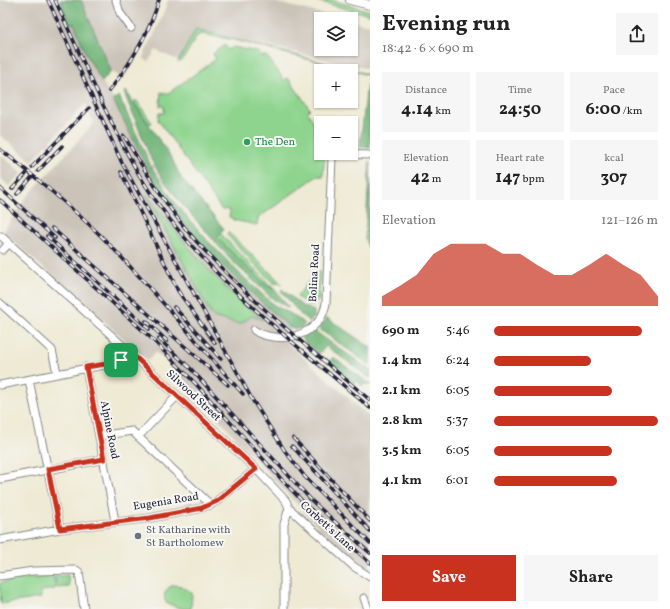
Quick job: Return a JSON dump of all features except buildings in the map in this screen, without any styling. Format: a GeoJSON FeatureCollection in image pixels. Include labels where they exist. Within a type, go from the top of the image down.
{"type":"FeatureCollection","features":[{"type":"Feature","properties":{"kind":"street"},"geometry":{"type":"LineString","coordinates":[[116,0],[120,13],[132,28]]}},
{"type":"Feature","properties":{"kind":"street"},"geometry":{"type":"LineString","coordinates":[[350,0],[370,5]]}},
{"type":"Feature","properties":{"kind":"street","name":"Bolina Road"},"geometry":{"type":"LineString","coordinates":[[254,330],[261,335],[271,337],[286,338],[299,336],[311,329],[324,311],[331,160],[335,154],[370,155]]}},
{"type":"Feature","properties":{"kind":"street","name":"Silwood Street"},"geometry":{"type":"LineString","coordinates":[[1,236],[130,352],[150,366],[177,396],[256,469],[286,501],[289,508]]}},
{"type":"Feature","properties":{"kind":"street"},"geometry":{"type":"LineString","coordinates":[[3,250],[9,243]]}},
{"type":"Feature","properties":{"kind":"street"},"geometry":{"type":"LineString","coordinates":[[0,302],[52,350],[57,373]]}},
{"type":"Feature","properties":{"kind":"street"},"geometry":{"type":"LineString","coordinates":[[0,385],[30,380],[86,367],[119,362],[130,352]]}},
{"type":"Feature","properties":{"kind":"street","name":"Alpine Road"},"geometry":{"type":"LineString","coordinates":[[86,367],[115,521]]}},
{"type":"Feature","properties":{"kind":"street"},"geometry":{"type":"LineString","coordinates":[[30,380],[60,529]]}},
{"type":"Feature","properties":{"kind":"street"},"geometry":{"type":"LineString","coordinates":[[138,437],[177,396]]}},
{"type":"Feature","properties":{"kind":"street"},"geometry":{"type":"LineString","coordinates":[[100,436],[128,430],[138,437],[210,505]]}},
{"type":"Feature","properties":{"kind":"street"},"geometry":{"type":"LineString","coordinates":[[0,478],[104,459]]}},
{"type":"Feature","properties":{"kind":"street","name":"Eugenia Road"},"geometry":{"type":"LineString","coordinates":[[0,540],[115,521],[173,515],[210,505],[256,469]]}},
{"type":"Feature","properties":{"kind":"street"},"geometry":{"type":"LineString","coordinates":[[284,609],[284,524],[289,508]]}},
{"type":"Feature","properties":{"kind":"street","name":"Corbett's Lane"},"geometry":{"type":"LineString","coordinates":[[289,508],[353,566],[370,577]]}},
{"type":"Feature","properties":{"kind":"street"},"geometry":{"type":"LineString","coordinates":[[0,576],[33,571],[67,569],[78,571],[84,609]]}},
{"type":"Feature","properties":{"kind":"street"},"geometry":{"type":"LineString","coordinates":[[364,598],[368,609]]}},
{"type":"Feature","properties":{"kind":"shaded area"},"geometry":{"type":"Polygon","coordinates":[[[0,0],[60,0],[69,23],[74,24],[87,56],[114,101],[153,178],[169,203],[196,236],[232,275],[290,328],[287,343],[370,417],[370,575],[340,550],[265,470],[166,360],[155,352],[148,360],[3,232],[25,199],[94,123],[85,104],[32,161],[0,135],[0,0]]]}},
{"type":"Feature","properties":{"kind":"shaded area"},"geometry":{"type":"Polygon","coordinates":[[[81,0],[160,0],[139,53],[123,79],[111,71],[81,0]]]}},
{"type":"Feature","properties":{"kind":"shaded area"},"geometry":{"type":"Polygon","coordinates":[[[168,0],[266,0],[315,12],[314,12],[314,56],[358,56],[358,22],[370,25],[370,69],[358,67],[358,64],[335,62],[198,29],[179,61],[156,50],[148,62],[143,57],[160,22],[168,0]]]}},
{"type":"Feature","properties":{"kind":"shaded area"},"geometry":{"type":"Polygon","coordinates":[[[0,154],[22,173],[9,186],[0,178],[0,154]]]}},
{"type":"Feature","properties":{"kind":"green space"},"geometry":{"type":"Polygon","coordinates":[[[60,0],[81,0],[111,71],[102,82],[86,54],[74,24],[69,23],[60,0]]]}},
{"type":"Feature","properties":{"kind":"green space"},"geometry":{"type":"Polygon","coordinates":[[[313,0],[331,0],[370,11],[370,15],[313,0]]]}},
{"type":"Feature","properties":{"kind":"green space"},"geometry":{"type":"Polygon","coordinates":[[[196,29],[330,64],[234,40],[201,34],[197,36],[182,61],[178,62],[196,29]]]}},
{"type":"Feature","properties":{"kind":"green space","name":"The Den"},"geometry":{"type":"Polygon","coordinates":[[[225,45],[228,50],[234,47],[258,52],[262,57],[266,55],[284,80],[288,78],[310,109],[307,112],[314,122],[314,160],[324,160],[323,176],[317,176],[258,218],[257,225],[233,220],[233,218],[229,217],[230,212],[228,209],[222,210],[158,120],[159,113],[164,113],[164,106],[160,106],[161,92],[167,94],[216,59],[213,54],[225,45]]]}},
{"type":"Feature","properties":{"kind":"green space"},"geometry":{"type":"Polygon","coordinates":[[[358,71],[368,74],[358,72],[358,71]]]}},
{"type":"Feature","properties":{"kind":"green space"},"geometry":{"type":"Polygon","coordinates":[[[370,82],[370,148],[360,147],[367,84],[370,82]]]}},
{"type":"Feature","properties":{"kind":"green space"},"geometry":{"type":"Polygon","coordinates":[[[126,91],[172,159],[181,178],[224,229],[217,238],[265,284],[275,290],[289,308],[273,299],[231,260],[179,201],[162,178],[152,161],[125,95],[126,91]]]}},
{"type":"Feature","properties":{"kind":"green space"},"geometry":{"type":"Polygon","coordinates":[[[119,96],[151,166],[176,204],[207,240],[239,273],[274,305],[293,315],[305,324],[302,327],[299,329],[290,328],[252,294],[198,240],[182,220],[167,200],[142,159],[113,100],[119,96]]]}},
{"type":"Feature","properties":{"kind":"green space"},"geometry":{"type":"Polygon","coordinates":[[[136,100],[152,123],[149,124],[134,103],[136,100]]]}},
{"type":"Feature","properties":{"kind":"green space"},"geometry":{"type":"Polygon","coordinates":[[[370,162],[370,252],[365,239],[370,162]]]}},
{"type":"Feature","properties":{"kind":"green space"},"geometry":{"type":"Polygon","coordinates":[[[146,194],[195,255],[224,286],[263,320],[252,316],[240,324],[216,318],[211,314],[146,194]]]}},
{"type":"Feature","properties":{"kind":"green space"},"geometry":{"type":"Polygon","coordinates":[[[228,232],[282,284],[273,283],[227,235],[228,232]]]}},
{"type":"Feature","properties":{"kind":"green space"},"geometry":{"type":"Polygon","coordinates":[[[220,233],[275,290],[267,286],[237,259],[217,238],[220,233]]]}},
{"type":"Feature","properties":{"kind":"green space"},"geometry":{"type":"Polygon","coordinates":[[[320,271],[319,300],[311,306],[297,297],[310,279],[320,271]]]}},
{"type":"Feature","properties":{"kind":"green space"},"geometry":{"type":"Polygon","coordinates":[[[282,289],[302,306],[314,311],[314,317],[310,322],[301,315],[281,291],[282,289]]]}},
{"type":"Feature","properties":{"kind":"green space"},"geometry":{"type":"Polygon","coordinates":[[[327,318],[370,347],[370,365],[319,329],[327,318]]]}},
{"type":"Feature","properties":{"kind":"green space"},"geometry":{"type":"Polygon","coordinates":[[[313,330],[370,370],[370,378],[326,346],[319,354],[301,338],[313,330]]]}},
{"type":"Feature","properties":{"kind":"green space"},"geometry":{"type":"Polygon","coordinates":[[[333,357],[370,385],[365,384],[362,386],[357,381],[354,384],[329,362],[333,357]]]}},
{"type":"Feature","properties":{"kind":"green space"},"geometry":{"type":"Polygon","coordinates":[[[68,575],[69,587],[57,588],[55,576],[68,575]]]}},
{"type":"Feature","properties":{"kind":"green space"},"geometry":{"type":"Polygon","coordinates":[[[54,577],[55,589],[41,591],[41,598],[1,604],[0,583],[17,579],[54,577]]]}},
{"type":"Feature","properties":{"kind":"green space"},"geometry":{"type":"Polygon","coordinates":[[[173,585],[182,586],[192,593],[191,609],[183,609],[166,603],[165,593],[173,585]]]}},
{"type":"Feature","properties":{"kind":"railway"},"geometry":{"type":"LineString","coordinates":[[48,0],[122,163],[253,401],[285,451],[305,477],[370,543]]}},
{"type":"Feature","properties":{"kind":"railway"},"geometry":{"type":"LineString","coordinates":[[55,0],[122,143],[143,181],[181,234],[258,312],[370,408]]}},
{"type":"Feature","properties":{"kind":"railway"},"geometry":{"type":"LineString","coordinates":[[109,91],[125,70],[145,36],[159,0]]}},
{"type":"Feature","properties":{"kind":"railway"},"geometry":{"type":"LineString","coordinates":[[32,167],[89,108]]}},
{"type":"Feature","properties":{"kind":"railway"},"geometry":{"type":"LineString","coordinates":[[124,136],[166,203],[196,241],[258,303],[302,343],[370,400]]}},
{"type":"Feature","properties":{"kind":"railway"},"geometry":{"type":"LineString","coordinates":[[38,171],[62,146]]}},
{"type":"Feature","properties":{"kind":"railway"},"geometry":{"type":"LineString","coordinates":[[0,149],[51,190],[118,253],[243,394]]}},
{"type":"Feature","properties":{"kind":"railway"},"geometry":{"type":"LineString","coordinates":[[121,172],[178,291],[215,343]]}},
{"type":"Feature","properties":{"kind":"railway"},"geometry":{"type":"LineString","coordinates":[[12,189],[27,173]]}},
{"type":"Feature","properties":{"kind":"railway"},"geometry":{"type":"LineString","coordinates":[[17,194],[32,177]]}},
{"type":"Feature","properties":{"kind":"railway"},"geometry":{"type":"LineString","coordinates":[[0,188],[55,238]]}},
{"type":"Feature","properties":{"kind":"railway"},"geometry":{"type":"LineString","coordinates":[[0,200],[152,339],[195,383],[307,506],[370,563]]}},
{"type":"Feature","properties":{"kind":"railway"},"geometry":{"type":"LineString","coordinates":[[52,228],[228,385]]}},
{"type":"Feature","properties":{"kind":"railway"},"geometry":{"type":"LineString","coordinates":[[47,236],[149,329]]}},
{"type":"Feature","properties":{"kind":"railway"},"geometry":{"type":"LineString","coordinates":[[174,307],[221,359]]}},
{"type":"Feature","properties":{"kind":"railway"},"geometry":{"type":"LineString","coordinates":[[146,321],[167,341]]}},
{"type":"Feature","properties":{"kind":"railway"},"geometry":{"type":"LineString","coordinates":[[159,339],[190,368],[313,502],[370,553]]}},
{"type":"Feature","properties":{"kind":"railway"},"geometry":{"type":"LineString","coordinates":[[293,438],[370,521]]}},
{"type":"Feature","properties":{"kind":"railway"},"geometry":{"type":"LineString","coordinates":[[292,446],[370,531]]}},
{"type":"Feature","properties":{"kind":"place","name":"The Den"},"geometry":{"type":"Point","coordinates":[247,142]}},
{"type":"Feature","properties":{"kind":"place","name":"St Katharine with St Bartholomew"},"geometry":{"type":"Point","coordinates":[138,536]}},
{"type":"Feature","properties":{"kind":"route"},"geometry":{"type":"LineString","coordinates":[[130,352],[256,469],[217,501],[202,508],[173,515],[60,529],[48,469],[104,459],[86,367],[119,362],[121,360],[130,352]]}}]}
